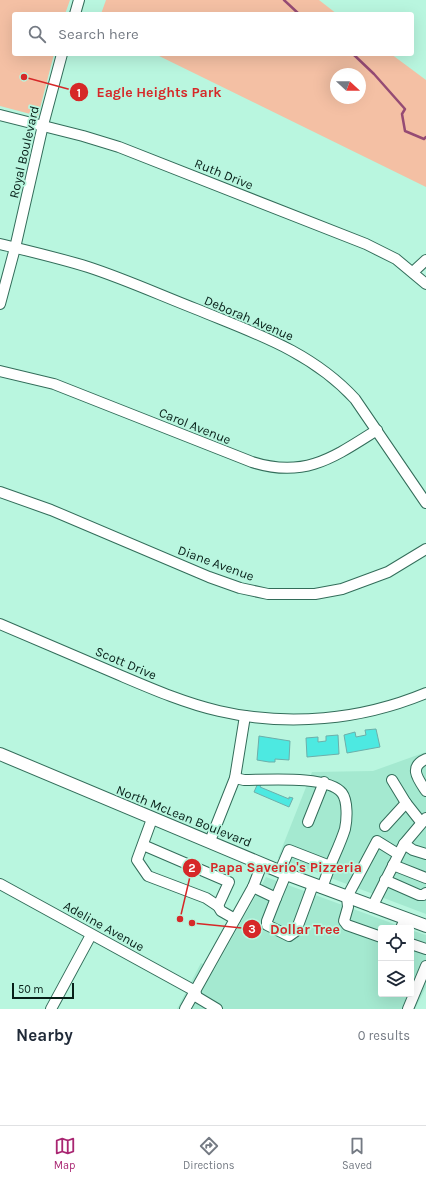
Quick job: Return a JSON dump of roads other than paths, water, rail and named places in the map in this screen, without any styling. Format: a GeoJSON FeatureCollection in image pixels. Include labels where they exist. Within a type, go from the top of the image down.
{"type":"FeatureCollection","features":[{"type":"Feature","properties":{"kind":"main road","name":"North McLean Boulevard"},"geometry":{"type":"LineString","coordinates":[[0,754],[283,873],[372,907],[403,923],[426,926]]}},
{"type":"Feature","properties":{"kind":"street"},"geometry":{"type":"LineString","coordinates":[[75,12],[79,0]]}},
{"type":"Feature","properties":{"kind":"street","name":"Royal Boulevard"},"geometry":{"type":"LineString","coordinates":[[0,304],[61,56]]}},
{"type":"Feature","properties":{"kind":"street","name":"Ruth Drive"},"geometry":{"type":"LineString","coordinates":[[0,115],[118,147],[373,247],[396,259],[426,284]]}},
{"type":"Feature","properties":{"kind":"street","name":"Deborah Avenue"},"geometry":{"type":"LineString","coordinates":[[0,244],[89,267],[272,340],[310,360],[323,369],[355,399],[426,502]]}},
{"type":"Feature","properties":{"kind":"street"},"geometry":{"type":"LineString","coordinates":[[413,272],[426,260]]}},
{"type":"Feature","properties":{"kind":"street","name":"Carol Avenue"},"geometry":{"type":"LineString","coordinates":[[0,371],[54,384],[252,462],[275,468],[303,468],[317,465],[340,454],[377,430]]}},
{"type":"Feature","properties":{"kind":"street","name":"Diane Avenue"},"geometry":{"type":"LineString","coordinates":[[0,492],[51,510],[209,577],[240,588],[268,594],[308,594],[342,589],[364,583],[388,572],[426,549]]}},
{"type":"Feature","properties":{"kind":"street","name":"Scott Drive"},"geometry":{"type":"LineString","coordinates":[[0,624],[164,694],[218,711],[245,716],[294,720],[341,717],[390,706],[426,692]]}},
{"type":"Feature","properties":{"kind":"street"},"geometry":{"type":"LineString","coordinates":[[210,842],[235,778],[245,716]]}},
{"type":"Feature","properties":{"kind":"street"},"geometry":{"type":"LineString","coordinates":[[426,759],[416,765],[415,770],[426,791]]}},
{"type":"Feature","properties":{"kind":"street"},"geometry":{"type":"LineString","coordinates":[[235,778],[244,780],[324,782],[333,785],[342,793],[345,806],[345,830],[330,866],[318,886],[294,934],[289,936],[267,926],[267,921],[276,898],[289,850],[330,866]]}},
{"type":"Feature","properties":{"kind":"street"},"geometry":{"type":"LineString","coordinates":[[372,907],[398,854],[404,844],[424,820],[406,803],[392,780]]}},
{"type":"Feature","properties":{"kind":"street"},"geometry":{"type":"LineString","coordinates":[[308,822],[324,782]]}},
{"type":"Feature","properties":{"kind":"street"},"geometry":{"type":"LineString","coordinates":[[385,826],[406,803]]}},
{"type":"Feature","properties":{"kind":"street"},"geometry":{"type":"LineString","coordinates":[[152,819],[137,860],[148,876],[206,898],[218,906],[221,911],[235,919]]}},
{"type":"Feature","properties":{"kind":"street"},"geometry":{"type":"LineString","coordinates":[[378,936],[347,925],[344,922],[348,907],[347,897],[376,841],[398,854]]}},
{"type":"Feature","properties":{"kind":"street"},"geometry":{"type":"LineString","coordinates":[[404,844],[413,850],[426,854]]}},
{"type":"Feature","properties":{"kind":"street"},"geometry":{"type":"LineString","coordinates":[[142,845],[229,882],[218,906]]}},
{"type":"Feature","properties":{"kind":"street"},"geometry":{"type":"LineString","coordinates":[[185,1009],[253,887],[262,864]]}},
{"type":"Feature","properties":{"kind":"street"},"geometry":{"type":"LineString","coordinates":[[393,865],[426,878]]}},
{"type":"Feature","properties":{"kind":"street"},"geometry":{"type":"LineString","coordinates":[[385,880],[419,895],[426,894]]}},
{"type":"Feature","properties":{"kind":"street","name":"Adeline Avenue"},"geometry":{"type":"LineString","coordinates":[[0,884],[195,991],[197,997],[217,1009]]}},
{"type":"Feature","properties":{"kind":"street"},"geometry":{"type":"LineString","coordinates":[[253,887],[276,898]]}},
{"type":"Feature","properties":{"kind":"street"},"geometry":{"type":"LineString","coordinates":[[52,1008],[92,935]]}},
{"type":"Feature","properties":{"kind":"street"},"geometry":{"type":"LineString","coordinates":[[414,945],[426,949]]}},
{"type":"Feature","properties":{"kind":"street"},"geometry":{"type":"LineString","coordinates":[[408,1009],[426,966]]}},
{"type":"Feature","properties":{"kind":"waterway"},"geometry":{"type":"LineString","coordinates":[[284,0],[297,12]]}},
{"type":"Feature","properties":{"kind":"waterway"},"geometry":{"type":"LineString","coordinates":[[355,56],[374,74],[405,109],[402,114],[405,131],[424,139],[426,137]]}},
{"type":"Feature","properties":{"kind":"place","name":"Eagle Heights Park"},"geometry":{"type":"Point","coordinates":[24,77]}},
{"type":"Feature","properties":{"kind":"place","name":"Papa Saverio's Pizzeria"},"geometry":{"type":"Point","coordinates":[180,919]}},
{"type":"Feature","properties":{"kind":"place","name":"Dollar Tree"},"geometry":{"type":"Point","coordinates":[192,923]}}]}
